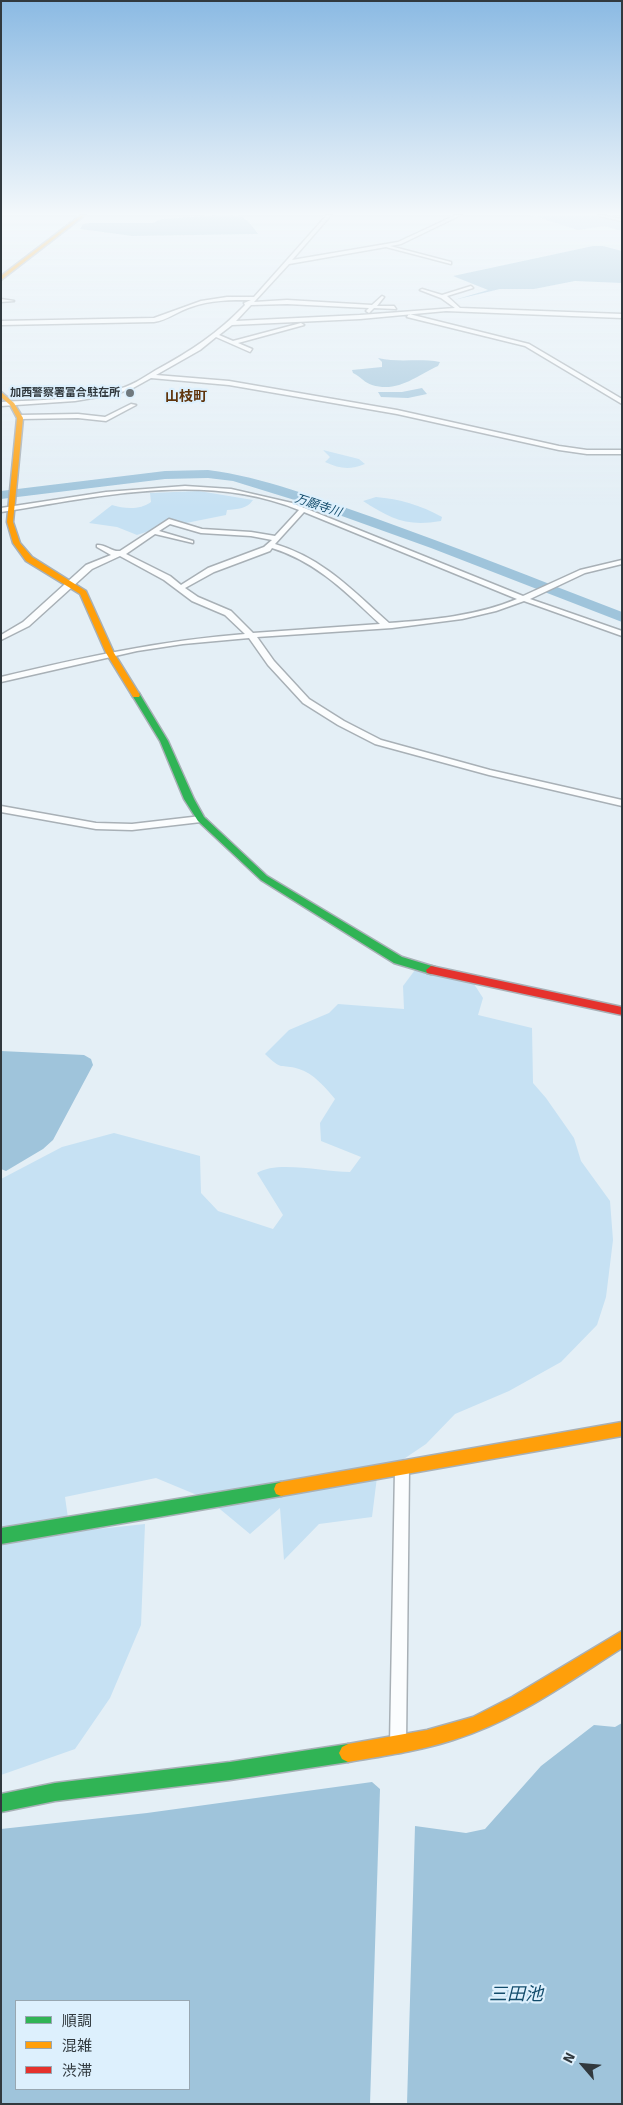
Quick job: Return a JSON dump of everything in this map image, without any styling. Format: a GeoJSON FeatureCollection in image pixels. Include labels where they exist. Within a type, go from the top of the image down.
{"type":"FeatureCollection","features":[{"type":"Feature","properties":{"kind":"street"},"geometry":{"type":"LineString","coordinates":[[1,323],[154,320],[168,317],[173,313]]}},
{"type":"Feature","properties":{"kind":"street"},"geometry":{"type":"LineString","coordinates":[[6,404],[105,395],[131,387],[217,336],[240,313]]}},
{"type":"Feature","properties":{"kind":"street"},"geometry":{"type":"LineString","coordinates":[[235,342],[319,321],[303,313]]}},
{"type":"Feature","properties":{"kind":"street"},"geometry":{"type":"LineString","coordinates":[[231,323],[315,320],[409,313]]}},
{"type":"Feature","properties":{"kind":"street"},"geometry":{"type":"LineString","coordinates":[[579,313],[622,316]]}},
{"type":"Feature","properties":{"kind":"street"},"geometry":{"type":"LineString","coordinates":[[401,314],[527,345],[622,402]]}},
{"type":"Feature","properties":{"kind":"street"},"geometry":{"type":"LineString","coordinates":[[217,336],[235,342],[250,350]]}},
{"type":"Feature","properties":{"kind":"street"},"geometry":{"type":"LineString","coordinates":[[150,376],[229,383],[405,414],[559,448],[587,452],[622,452]]}},
{"type":"Feature","properties":{"kind":"street"},"geometry":{"type":"LineString","coordinates":[[1,394],[6,404],[20,417],[78,416],[106,419],[133,405]]}},
{"type":"Feature","properties":{"kind":"street"},"geometry":{"type":"LineString","coordinates":[[20,417],[13,486],[8,508],[10,522],[17,543],[29,559],[83,593],[110,653],[164,741],[189,799],[201,820],[264,878],[398,960],[446,974],[622,1011]]}},
{"type":"Feature","properties":{"kind":"street"},"geometry":{"type":"LineString","coordinates":[[8,508],[103,494],[192,488],[254,495],[303,509],[526,598],[622,634]]}},
{"type":"Feature","properties":{"kind":"street"},"geometry":{"type":"LineString","coordinates":[[180,588],[211,570],[267,549],[303,509]]}},
{"type":"Feature","properties":{"kind":"street"},"geometry":{"type":"LineString","coordinates":[[1,638],[26,624],[89,567],[127,551],[169,521],[201,531],[243,533],[294,550],[326,570],[386,625]]}},
{"type":"Feature","properties":{"kind":"street"},"geometry":{"type":"LineString","coordinates":[[154,532],[191,542]]}},
{"type":"Feature","properties":{"kind":"street"},"geometry":{"type":"LineString","coordinates":[[99,546],[167,578],[195,599],[228,613],[251,635],[271,663],[306,700],[341,723],[378,742],[489,772],[622,803]]}},
{"type":"Feature","properties":{"kind":"street"},"geometry":{"type":"LineString","coordinates":[[1,680],[110,653],[182,642],[251,635],[322,632],[478,614],[526,598],[592,566],[622,562]]}},
{"type":"Feature","properties":{"kind":"street"},"geometry":{"type":"LineString","coordinates":[[1,809],[96,826],[132,827],[201,820]]}},
{"type":"Feature","properties":{"kind":"street"},"geometry":{"type":"LineString","coordinates":[[1,1536],[402,1469],[622,1428]]}},
{"type":"Feature","properties":{"kind":"street"},"geometry":{"type":"LineString","coordinates":[[398,1745],[402,1469]]}},
{"type":"Feature","properties":{"kind":"street"},"geometry":{"type":"LineString","coordinates":[[1,1803],[56,1792],[230,1770],[398,1745],[454,1732],[511,1707],[622,1639]]}},
{"type":"Feature","properties":{"kind":"shaded area"},"geometry":{"type":"Polygon","coordinates":[[[323,450],[359,459],[365,464],[350,468],[335,466],[325,462],[330,457],[323,450]]]}},
{"type":"Feature","properties":{"kind":"shaded area"},"geometry":{"type":"Polygon","coordinates":[[[199,491],[253,500],[245,507],[227,510],[226,515],[181,524],[168,519],[152,530],[137,535],[117,527],[89,523],[112,505],[132,508],[147,505],[151,502],[150,493],[199,491]]]}},
{"type":"Feature","properties":{"kind":"shaded area"},"geometry":{"type":"Polygon","coordinates":[[[376,497],[393,499],[418,506],[442,517],[441,521],[418,523],[400,520],[382,513],[363,501],[376,497]]]}},
{"type":"Feature","properties":{"kind":"shaded area"},"geometry":{"type":"Polygon","coordinates":[[[415,970],[474,984],[483,998],[478,1015],[532,1028],[533,1083],[574,1138],[581,1161],[610,1201],[613,1240],[606,1297],[597,1325],[561,1362],[509,1391],[455,1414],[426,1444],[377,1477],[372,1517],[319,1524],[284,1560],[280,1508],[250,1534],[209,1500],[156,1478],[65,1497],[70,1532],[145,1524],[141,1625],[110,1698],[75,1749],[1,1775],[1,1179],[62,1147],[114,1133],[200,1156],[201,1193],[218,1211],[273,1229],[283,1215],[257,1173],[276,1167],[350,1172],[361,1157],[321,1141],[320,1123],[335,1099],[328,1090],[304,1071],[279,1065],[265,1054],[289,1030],[329,1013],[338,1004],[404,1009],[403,986],[415,970]]]}},
{"type":"Feature","properties":{"kind":"water"},"geometry":{"type":"Polygon","coordinates":[[[378,358],[440,362],[438,366],[414,379],[390,387],[370,384],[353,373],[352,370],[382,367],[382,362],[378,358]]]}},
{"type":"Feature","properties":{"kind":"water"},"geometry":{"type":"Polygon","coordinates":[[[422,388],[427,394],[408,398],[381,397],[378,392],[402,392],[422,388]]]}},
{"type":"Feature","properties":{"kind":"water"},"geometry":{"type":"Polygon","coordinates":[[[1,1051],[84,1055],[91,1059],[93,1065],[53,1140],[43,1149],[6,1171],[1,1169],[1,1051]]]}},
{"type":"Feature","properties":{"kind":"water","name":"三田池"},"geometry":{"type":"Polygon","coordinates":[[[622,1723],[622,2104],[407,2104],[415,1826],[466,1833],[485,1829],[541,1766],[594,1725],[615,1727],[622,1723]]]}},
{"type":"Feature","properties":{"kind":"water"},"geometry":{"type":"Polygon","coordinates":[[[372,1782],[380,1789],[370,2104],[1,2104],[1,1829],[147,1813],[372,1782]]]}},
{"type":"Feature","properties":{"kind":"waterway","name":"万願寺川"},"geometry":{"type":"LineString","coordinates":[[1,495],[165,475],[208,474],[234,477],[319,503],[436,545],[622,617]]}},
{"type":"Feature","properties":{"kind":"traffic: fast"},"geometry":{"type":"LineString","coordinates":[[136,695],[164,741],[189,799],[201,819],[264,878],[398,960],[431,970]]}},
{"type":"Feature","properties":{"kind":"traffic: fast"},"geometry":{"type":"LineString","coordinates":[[1,1536],[281,1489]]}},
{"type":"Feature","properties":{"kind":"traffic: fast"},"geometry":{"type":"LineString","coordinates":[[1,1803],[55,1792],[230,1771],[348,1753]]}},
{"type":"Feature","properties":{"kind":"traffic: slow"},"geometry":{"type":"LineString","coordinates":[[1,394],[12,404],[20,418],[10,522],[17,543],[29,559],[83,593],[110,653],[136,695]]}},
{"type":"Feature","properties":{"kind":"traffic: slow"},"geometry":{"type":"LineString","coordinates":[[281,1489],[622,1429]]}},
{"type":"Feature","properties":{"kind":"traffic: slow"},"geometry":{"type":"LineString","coordinates":[[348,1753],[427,1739],[475,1724],[540,1691],[622,1639]]}},
{"type":"Feature","properties":{"kind":"traffic: jam"},"geometry":{"type":"LineString","coordinates":[[431,970],[622,1011]]}},
{"type":"Feature","properties":{"kind":"place","name":"加西警察署富合駐在所"},"geometry":{"type":"Point","coordinates":[130,393]}},
{"type":"Feature","properties":{"kind":"district","name":"山枝町"},"geometry":{"type":"Point","coordinates":[186,397]}}]}
